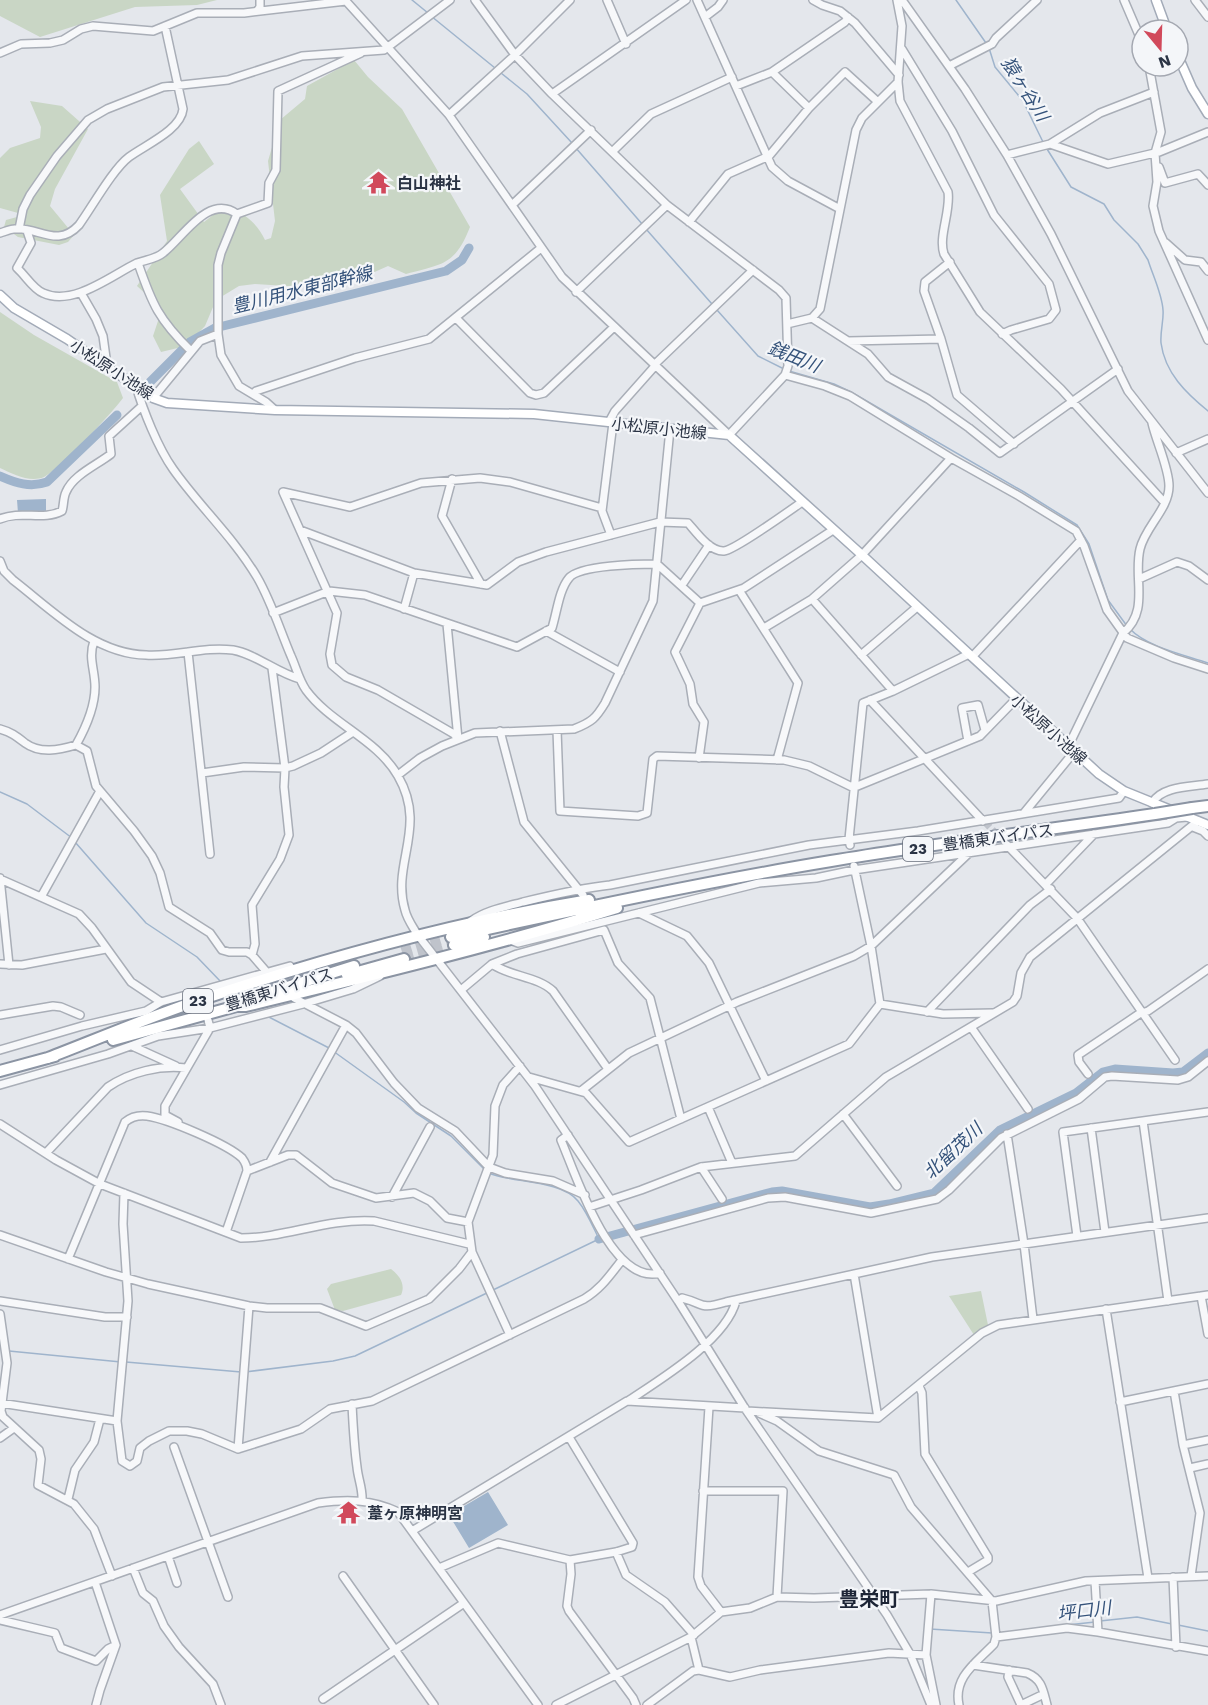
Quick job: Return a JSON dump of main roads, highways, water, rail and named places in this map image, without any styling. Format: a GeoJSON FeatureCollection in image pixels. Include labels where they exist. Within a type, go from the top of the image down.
{"type":"FeatureCollection","features":[{"type":"Feature","properties":{"kind":"highway","name":"豊橋東バイパス"},"geometry":{"type":"LineString","coordinates":[[682,889],[640,901],[453,941],[571,910],[726,880],[833,861],[1155,814],[1189,812],[1208,806]]}},
{"type":"Feature","properties":{"kind":"highway","name":"23"},"geometry":{"type":"LineString","coordinates":[[48,1058],[194,1002],[417,934],[534,909],[726,880]]}},
{"type":"Feature","properties":{"kind":"highway","name":"23"},"geometry":{"type":"LineString","coordinates":[[234,1006],[246,1006],[384,973],[510,940],[640,901]]}},
{"type":"Feature","properties":{"kind":"highway","name":"豊橋東バイパス"},"geometry":{"type":"LineString","coordinates":[[0,1071],[403,955],[234,1006],[157,1027]]}},
{"type":"Feature","properties":{"kind":"main road"},"geometry":{"type":"LineString","coordinates":[[1156,0],[1163,18]]}},
{"type":"Feature","properties":{"kind":"main road"},"geometry":{"type":"LineString","coordinates":[[1188,78],[1208,114]]}},
{"type":"Feature","properties":{"kind":"main road","name":"小松原小池線"},"geometry":{"type":"LineString","coordinates":[[0,295],[14,308],[68,339],[153,398],[167,403],[275,410],[534,414],[729,435],[1099,774],[1124,791],[1152,802],[1189,812],[1203,824]]}},
{"type":"Feature","properties":{"kind":"water"},"geometry":{"type":"Polygon","coordinates":[[[46,499],[46,511],[18,513],[17,500],[46,499]]]}},
{"type":"Feature","properties":{"kind":"water"},"geometry":{"type":"Polygon","coordinates":[[[488,1492],[508,1525],[469,1548],[449,1515],[488,1492]]]}},
{"type":"Feature","properties":{"kind":"waterway","name":"銭田川"},"geometry":{"type":"LineString","coordinates":[[412,0],[428,13]]}},
{"type":"Feature","properties":{"kind":"waterway"},"geometry":{"type":"LineString","coordinates":[[956,0],[986,43]]}},
{"type":"Feature","properties":{"kind":"waterway","name":"銭田川"},"geometry":{"type":"LineString","coordinates":[[431,16],[495,68]]}},
{"type":"Feature","properties":{"kind":"waterway","name":"猿ヶ谷川"},"geometry":{"type":"LineString","coordinates":[[989,48],[995,67],[1023,101],[1043,142]]}},
{"type":"Feature","properties":{"kind":"waterway","name":"銭田川"},"geometry":{"type":"LineString","coordinates":[[501,73],[527,94],[572,143]]}},
{"type":"Feature","properties":{"kind":"waterway","name":"銭田川"},"geometry":{"type":"LineString","coordinates":[[575,147],[643,225]]}},
{"type":"Feature","properties":{"kind":"waterway","name":"猿ヶ谷川"},"geometry":{"type":"LineString","coordinates":[[1047,149],[1071,187],[1104,204],[1114,220],[1138,244],[1148,260],[1162,304],[1163,354],[1178,382],[1208,411]]}},
{"type":"Feature","properties":{"kind":"waterway","name":"銭田川"},"geometry":{"type":"LineString","coordinates":[[646,229],[712,304]]}},
{"type":"Feature","properties":{"kind":"waterway","name":"豊川用水東部幹線"},"geometry":{"type":"LineString","coordinates":[[150,382],[190,342],[215,328],[446,271],[462,260],[469,248]]}},
{"type":"Feature","properties":{"kind":"waterway","name":"銭田川"},"geometry":{"type":"LineString","coordinates":[[717,310],[758,356],[784,369]]}},
{"type":"Feature","properties":{"kind":"waterway","name":"銭田川"},"geometry":{"type":"LineString","coordinates":[[789,371],[834,384],[851,392],[1077,525],[1089,544],[1108,600],[1127,626]]}},
{"type":"Feature","properties":{"kind":"waterway","name":"豊川用水東部幹線"},"geometry":{"type":"LineString","coordinates":[[0,476],[23,484],[35,485],[47,482],[117,415]]}},
{"type":"Feature","properties":{"kind":"waterway","name":"銭田川"},"geometry":{"type":"LineString","coordinates":[[1130,629],[1156,646],[1208,663]]}},
{"type":"Feature","properties":{"kind":"waterway"},"geometry":{"type":"LineString","coordinates":[[0,792],[27,804],[72,838]]}},
{"type":"Feature","properties":{"kind":"waterway"},"geometry":{"type":"LineString","coordinates":[[75,842],[146,923],[197,957],[222,983]]}},
{"type":"Feature","properties":{"kind":"waterway"},"geometry":{"type":"LineString","coordinates":[[267,1016],[329,1048]]}},
{"type":"Feature","properties":{"kind":"waterway"},"geometry":{"type":"LineString","coordinates":[[333,1051],[451,1136],[485,1170]]}},
{"type":"Feature","properties":{"kind":"waterway","name":"北留茂川"},"geometry":{"type":"LineString","coordinates":[[599,1239],[772,1192],[782,1191],[870,1207],[934,1193],[1000,1130],[1076,1093],[1103,1072],[1115,1069],[1183,1072],[1208,1053]]}},
{"type":"Feature","properties":{"kind":"waterway"},"geometry":{"type":"LineString","coordinates":[[488,1173],[549,1186],[570,1194],[584,1210],[599,1239],[493,1290]]}},
{"type":"Feature","properties":{"kind":"waterway"},"geometry":{"type":"LineString","coordinates":[[245,1372],[355,1356],[489,1292]]}},
{"type":"Feature","properties":{"kind":"waterway"},"geometry":{"type":"LineString","coordinates":[[9,1351],[121,1362]]}},
{"type":"Feature","properties":{"kind":"waterway"},"geometry":{"type":"LineString","coordinates":[[126,1362],[241,1372]]}},
{"type":"Feature","properties":{"kind":"waterway","name":"坪口川"},"geometry":{"type":"LineString","coordinates":[[1100,1621],[1137,1617],[1172,1624]]}},
{"type":"Feature","properties":{"kind":"waterway","name":"坪口川"},"geometry":{"type":"LineString","coordinates":[[1067,1625],[1095,1622]]}},
{"type":"Feature","properties":{"kind":"waterway","name":"坪口川"},"geometry":{"type":"LineString","coordinates":[[1178,1625],[1208,1631]]}},
{"type":"Feature","properties":{"kind":"waterway","name":"坪口川"},"geometry":{"type":"LineString","coordinates":[[930,1629],[992,1633]]}},
{"type":"Feature","properties":{"kind":"waterway","name":"坪口川"},"geometry":{"type":"LineString","coordinates":[[999,1633],[1009,1632]]}},
{"type":"Feature","properties":{"kind":"tunnel"},"geometry":{"type":"LineString","coordinates":[[985,822],[1005,843]]}},
{"type":"Feature","properties":{"kind":"tunnel"},"geometry":{"type":"LineString","coordinates":[[402,952],[451,937]]}},
{"type":"Feature","properties":{"kind":"tunnel"},"geometry":{"type":"LineString","coordinates":[[404,959],[454,945]]}},
{"type":"Feature","properties":{"kind":"place","name":"白山神社"},"geometry":{"type":"Point","coordinates":[379,183]}},
{"type":"Feature","properties":{"kind":"place","name":"葦ヶ原神明宮"},"geometry":{"type":"Point","coordinates":[349,1513]}},
{"type":"Feature","properties":{"kind":"district","name":"豊栄町"},"geometry":{"type":"Point","coordinates":[869,1599]}}]}
